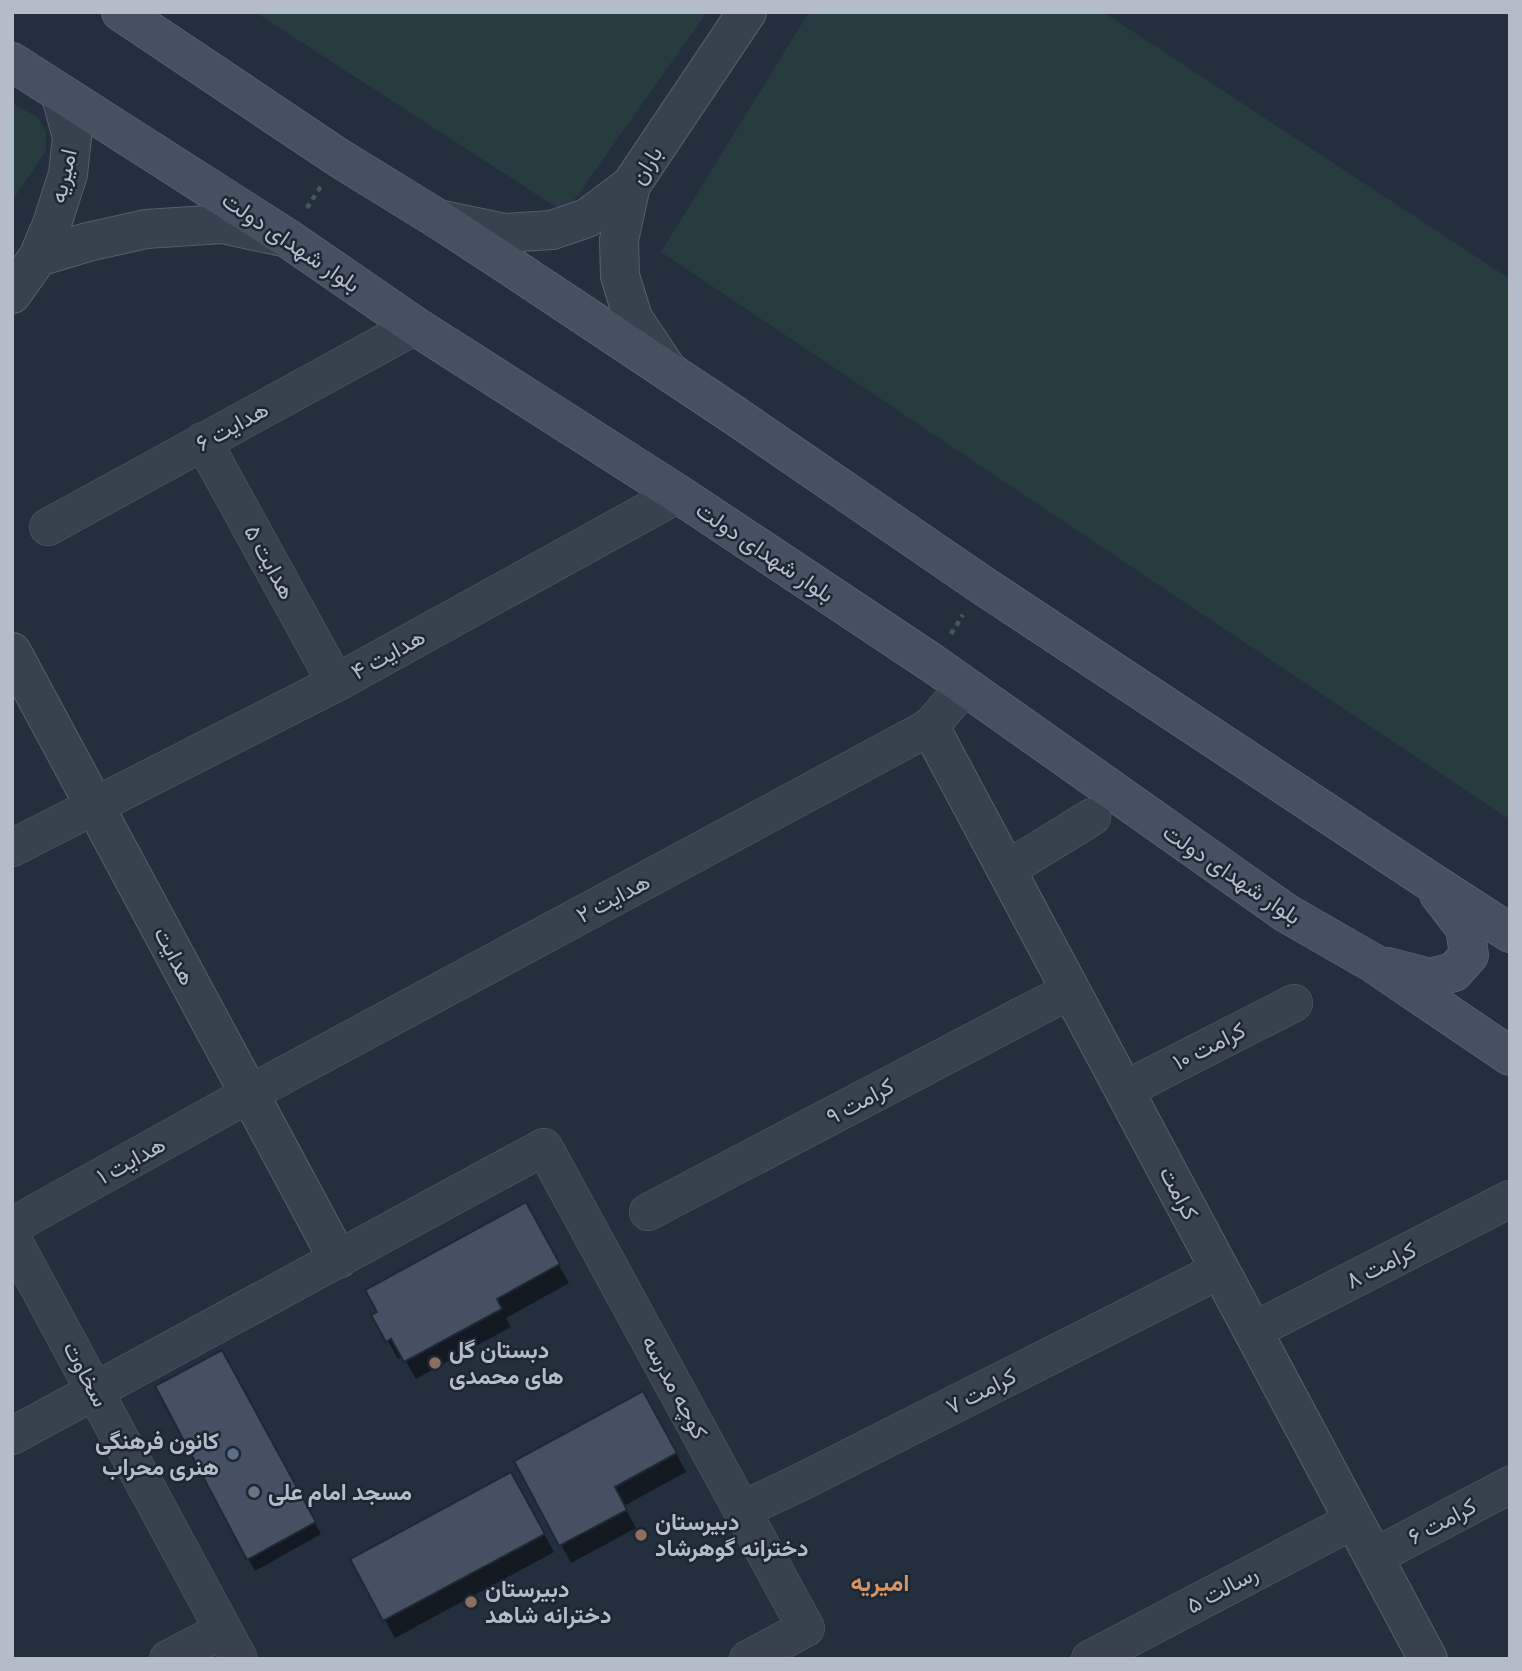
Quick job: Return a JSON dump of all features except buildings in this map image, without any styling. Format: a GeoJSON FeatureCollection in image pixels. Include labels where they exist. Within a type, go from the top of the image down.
{"type":"FeatureCollection","features":[{"type":"Feature","properties":{"kind":"main road"},"geometry":{"type":"LineString","coordinates":[[121,12],[339,158],[438,219],[669,372],[993,593],[1510,933]]}},
{"type":"Feature","properties":{"kind":"main road","name":"بلوار شهدای دولت"},"geometry":{"type":"LineString","coordinates":[[12,62],[287,238],[415,326],[678,494],[932,663],[1286,913],[1373,962],[1510,1056]]}},
{"type":"Feature","properties":{"kind":"main road"},"geometry":{"type":"LineString","coordinates":[[1373,962],[1430,978],[1454,972],[1469,955],[1465,928],[1428,880]]}},
{"type":"Feature","properties":{"kind":"street","name":"باران"},"geometry":{"type":"LineString","coordinates":[[669,372],[633,318],[620,276],[619,240],[631,185],[747,12]]}},
{"type":"Feature","properties":{"kind":"street","name":"امیریه"},"geometry":{"type":"LineString","coordinates":[[12,294],[38,257],[68,174],[72,137],[60,93]]}},
{"type":"Feature","properties":{"kind":"street"},"geometry":{"type":"LineString","coordinates":[[438,219],[505,233],[552,230],[587,218],[631,185]]}},
{"type":"Feature","properties":{"kind":"street"},"geometry":{"type":"LineString","coordinates":[[38,257],[146,229],[222,224],[287,238]]}},
{"type":"Feature","properties":{"kind":"street","name":"هدایت ۶"},"geometry":{"type":"LineString","coordinates":[[48,527],[415,326]]}},
{"type":"Feature","properties":{"kind":"street","name":"هدایت ۵"},"geometry":{"type":"LineString","coordinates":[[204,441],[335,683]]}},
{"type":"Feature","properties":{"kind":"street","name":"هدایت ۴"},"geometry":{"type":"LineString","coordinates":[[12,848],[335,683],[678,494]]}},
{"type":"Feature","properties":{"kind":"street","name":"هدایت"},"geometry":{"type":"LineString","coordinates":[[12,652],[338,1259]]}},
{"type":"Feature","properties":{"kind":"street","name":"هدایت ۲"},"geometry":{"type":"LineString","coordinates":[[249,1094],[930,727],[964,687]]}},
{"type":"Feature","properties":{"kind":"street","name":"کرامت"},"geometry":{"type":"LineString","coordinates":[[930,727],[1428,1659]]}},
{"type":"Feature","properties":{"kind":"street"},"geometry":{"type":"LineString","coordinates":[[1006,870],[1092,817]]}},
{"type":"Feature","properties":{"kind":"street","name":"کرامت ۹"},"geometry":{"type":"LineString","coordinates":[[648,1212],[1071,990]]}},
{"type":"Feature","properties":{"kind":"street","name":"کرامت ۱۰"},"geometry":{"type":"LineString","coordinates":[[1124,1090],[1294,1003]]}},
{"type":"Feature","properties":{"kind":"street","name":"هدایت ۱"},"geometry":{"type":"LineString","coordinates":[[12,1226],[249,1094]]}},
{"type":"Feature","properties":{"kind":"street","name":"کوچه مدرسه"},"geometry":{"type":"LineString","coordinates":[[338,1259],[544,1147],[806,1628],[748,1659]]}},
{"type":"Feature","properties":{"kind":"street","name":"کرامت ۸"},"geometry":{"type":"LineString","coordinates":[[1253,1331],[1510,1199]]}},
{"type":"Feature","properties":{"kind":"street","name":"سخاوت"},"geometry":{"type":"LineString","coordinates":[[12,1238],[231,1644]]}},
{"type":"Feature","properties":{"kind":"street"},"geometry":{"type":"LineString","coordinates":[[12,1436],[338,1259]]}},
{"type":"Feature","properties":{"kind":"street","name":"کرامت ۷"},"geometry":{"type":"LineString","coordinates":[[742,1510],[1220,1270]]}},
{"type":"Feature","properties":{"kind":"street","name":"کرامت ۶"},"geometry":{"type":"LineString","coordinates":[[1374,1557],[1510,1485]]}},
{"type":"Feature","properties":{"kind":"street","name":"رسالت ۵"},"geometry":{"type":"LineString","coordinates":[[1090,1659],[1354,1520]]}},
{"type":"Feature","properties":{"kind":"street"},"geometry":{"type":"LineString","coordinates":[[168,1659],[231,1644]]}},
{"type":"Feature","properties":{"kind":"green space"},"geometry":{"type":"Polygon","coordinates":[[[255,12],[707,12],[565,213],[255,12]]]}},
{"type":"Feature","properties":{"kind":"green space"},"geometry":{"type":"Polygon","coordinates":[[[809,12],[1103,12],[1510,279],[1510,820],[661,252],[809,12]]]}},
{"type":"Feature","properties":{"kind":"green space"},"geometry":{"type":"Polygon","coordinates":[[[12,103],[37,117],[46,132],[46,151],[12,201],[12,103]]]}},
{"type":"Feature","properties":{"kind":"place","name":"دبستان گل های محمدی"},"geometry":{"type":"Point","coordinates":[435,1363]}},
{"type":"Feature","properties":{"kind":"place","name":"کانون فرهنگی هنری محراب"},"geometry":{"type":"Point","coordinates":[233,1454]}},
{"type":"Feature","properties":{"kind":"place","name":"مسجد امام علی"},"geometry":{"type":"Point","coordinates":[254,1492]}},
{"type":"Feature","properties":{"kind":"place","name":"دبیرستان دخترانه گوهرشاد"},"geometry":{"type":"Point","coordinates":[641,1535]}},
{"type":"Feature","properties":{"kind":"place","name":"دبیرستان دخترانه شاهد"},"geometry":{"type":"Point","coordinates":[471,1602]}},
{"type":"Feature","properties":{"kind":"district","name":"امیریه"},"geometry":{"type":"Point","coordinates":[880,1583]}}]}
